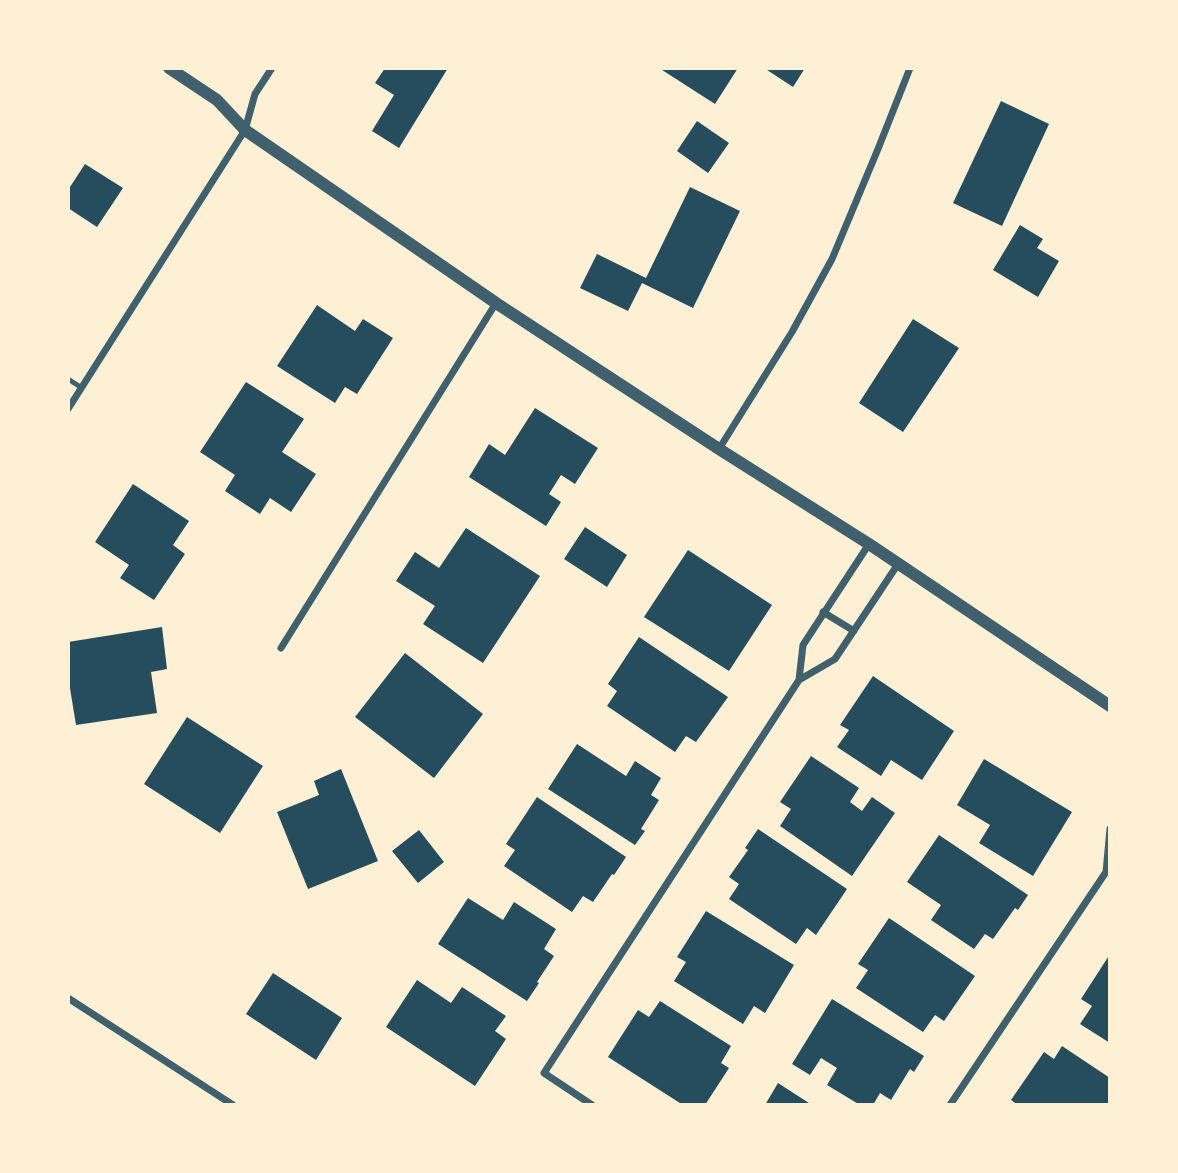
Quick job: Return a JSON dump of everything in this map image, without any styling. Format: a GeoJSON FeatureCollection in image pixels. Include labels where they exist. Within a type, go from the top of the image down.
{"type":"FeatureCollection","features":[{"type":"Feature","properties":{"kind":"street"},"geometry":{"type":"LineString","coordinates":[[169,68],[217,100],[245,130],[496,303],[869,544],[1110,706]]}},
{"type":"Feature","properties":{"kind":"street"},"geometry":{"type":"LineString","coordinates":[[68,409],[245,130],[256,94],[272,68]]}},
{"type":"Feature","properties":{"kind":"street"},"geometry":{"type":"LineString","coordinates":[[719,449],[792,332],[832,259],[909,68]]}},
{"type":"Feature","properties":{"kind":"street"},"geometry":{"type":"LineString","coordinates":[[281,648],[496,303]]}},
{"type":"Feature","properties":{"kind":"street"},"geometry":{"type":"LineString","coordinates":[[592,1105],[544,1073],[799,680],[803,645],[869,544]]}},
{"type":"Feature","properties":{"kind":"street"},"geometry":{"type":"LineString","coordinates":[[799,680],[835,659],[898,564]]}},
{"type":"Feature","properties":{"kind":"street"},"geometry":{"type":"LineString","coordinates":[[823,612],[854,631]]}},
{"type":"Feature","properties":{"kind":"street"},"geometry":{"type":"LineString","coordinates":[[950,1105],[1108,870],[1110,829]]}},
{"type":"Feature","properties":{"kind":"street"},"geometry":{"type":"LineString","coordinates":[[68,998],[233,1105]]}},
{"type":"Feature","properties":{"kind":"lane"},"geometry":{"type":"LineString","coordinates":[[68,379],[82,388]]}},
{"type":"Feature","properties":{"kind":"building"},"geometry":{"type":"Polygon","coordinates":[[[385,68],[448,68],[399,148],[372,131],[394,95],[375,83],[385,68]]]}},
{"type":"Feature","properties":{"kind":"building"},"geometry":{"type":"Polygon","coordinates":[[[659,68],[738,68],[715,104],[659,68]]]}},
{"type":"Feature","properties":{"kind":"building"},"geometry":{"type":"Polygon","coordinates":[[[764,68],[805,68],[793,87],[764,68]]]}},
{"type":"Feature","properties":{"kind":"building"},"geometry":{"type":"Polygon","coordinates":[[[1001,101],[1049,124],[1002,226],[953,203],[1001,101]]]}},
{"type":"Feature","properties":{"kind":"building"},"geometry":{"type":"Polygon","coordinates":[[[697,121],[729,143],[708,173],[677,151],[697,121]]]}},
{"type":"Feature","properties":{"kind":"building"},"geometry":{"type":"Polygon","coordinates":[[[85,164],[123,188],[97,227],[68,208],[68,190],[85,164]]]}},
{"type":"Feature","properties":{"kind":"building"},"geometry":{"type":"Polygon","coordinates":[[[690,187],[740,211],[693,308],[642,283],[628,311],[580,288],[597,254],[646,278],[690,187]]]}},
{"type":"Feature","properties":{"kind":"building"},"geometry":{"type":"Polygon","coordinates":[[[1020,225],[1043,239],[1037,248],[1059,261],[1038,297],[993,270],[1020,225]]]}},
{"type":"Feature","properties":{"kind":"building"},"geometry":{"type":"Polygon","coordinates":[[[317,305],[355,331],[363,319],[393,338],[357,394],[345,387],[335,403],[277,366],[317,305]]]}},
{"type":"Feature","properties":{"kind":"building"},"geometry":{"type":"Polygon","coordinates":[[[913,319],[959,348],[903,432],[859,403],[913,319]]]}},
{"type":"Feature","properties":{"kind":"building"},"geometry":{"type":"Polygon","coordinates":[[[246,382],[304,419],[282,452],[316,474],[291,512],[270,498],[260,514],[225,491],[235,475],[200,452],[246,382]]]}},
{"type":"Feature","properties":{"kind":"building"},"geometry":{"type":"Polygon","coordinates":[[[535,408],[598,448],[575,484],[561,475],[549,494],[561,502],[546,526],[469,477],[489,444],[505,455],[535,408]]]}},
{"type":"Feature","properties":{"kind":"building"},"geometry":{"type":"Polygon","coordinates":[[[133,484],[189,521],[173,545],[185,554],[154,600],[120,578],[129,565],[95,542],[133,484]]]}},
{"type":"Feature","properties":{"kind":"building"},"geometry":{"type":"Polygon","coordinates":[[[585,527],[627,555],[607,587],[564,559],[585,527]]]}},
{"type":"Feature","properties":{"kind":"building"},"geometry":{"type":"Polygon","coordinates":[[[466,528],[540,576],[483,663],[423,624],[435,606],[396,581],[415,552],[439,568],[466,528]]]}},
{"type":"Feature","properties":{"kind":"building"},"geometry":{"type":"Polygon","coordinates":[[[688,550],[772,605],[729,671],[644,617],[688,550]]]}},
{"type":"Feature","properties":{"kind":"building"},"geometry":{"type":"Polygon","coordinates":[[[162,627],[167,669],[151,672],[157,713],[76,725],[68,676],[68,642],[162,627]]]}},
{"type":"Feature","properties":{"kind":"building"},"geometry":{"type":"Polygon","coordinates":[[[639,637],[728,697],[696,742],[686,736],[675,752],[607,706],[617,691],[608,684],[639,637]]]}},
{"type":"Feature","properties":{"kind":"building"},"geometry":{"type":"Polygon","coordinates":[[[405,653],[483,714],[434,778],[355,717],[405,653]]]}},
{"type":"Feature","properties":{"kind":"building"},"geometry":{"type":"Polygon","coordinates":[[[873,676],[954,731],[922,780],[891,760],[881,776],[837,747],[849,730],[840,725],[873,676]]]}},
{"type":"Feature","properties":{"kind":"building"},"geometry":{"type":"Polygon","coordinates":[[[187,717],[263,766],[220,833],[144,784],[187,717]]]}},
{"type":"Feature","properties":{"kind":"building"},"geometry":{"type":"Polygon","coordinates":[[[577,744],[626,776],[635,761],[661,778],[651,795],[659,800],[641,829],[645,831],[635,845],[548,789],[577,744]]]}},
{"type":"Feature","properties":{"kind":"building"},"geometry":{"type":"Polygon","coordinates":[[[811,756],[859,788],[850,802],[862,811],[872,797],[895,813],[852,876],[780,826],[791,809],[780,802],[811,756]]]}},
{"type":"Feature","properties":{"kind":"building"},"geometry":{"type":"Polygon","coordinates":[[[984,759],[1072,812],[1033,876],[979,843],[990,825],[957,805],[984,759]]]}},
{"type":"Feature","properties":{"kind":"building"},"geometry":{"type":"Polygon","coordinates":[[[341,769],[378,861],[308,889],[277,812],[319,795],[314,781],[341,769]]]}},
{"type":"Feature","properties":{"kind":"building"},"geometry":{"type":"Polygon","coordinates":[[[537,797],[626,857],[593,902],[583,896],[572,912],[504,866],[515,850],[506,844],[537,797]]]}},
{"type":"Feature","properties":{"kind":"building"},"geometry":{"type":"Polygon","coordinates":[[[758,829],[847,889],[816,935],[807,928],[796,944],[729,899],[739,884],[729,877],[748,850],[745,848],[758,829]]]}},
{"type":"Feature","properties":{"kind":"building"},"geometry":{"type":"Polygon","coordinates":[[[419,830],[444,862],[418,883],[392,851],[419,830]]]}},
{"type":"Feature","properties":{"kind":"building"},"geometry":{"type":"Polygon","coordinates":[[[939,835],[1028,895],[993,939],[985,934],[974,949],[931,920],[941,905],[907,882],[939,835]]]}},
{"type":"Feature","properties":{"kind":"building"},"geometry":{"type":"Polygon","coordinates":[[[468,898],[503,920],[514,902],[556,929],[544,949],[554,956],[527,1001],[438,944],[468,898]]]}},
{"type":"Feature","properties":{"kind":"building"},"geometry":{"type":"Polygon","coordinates":[[[706,911],[794,965],[765,1013],[754,1006],[743,1024],[674,981],[686,962],[677,957],[706,911]]]}},
{"type":"Feature","properties":{"kind":"building"},"geometry":{"type":"Polygon","coordinates":[[[889,918],[975,976],[944,1021],[935,1015],[923,1032],[856,988],[868,970],[858,964],[889,918]]]}},
{"type":"Feature","properties":{"kind":"building"},"geometry":{"type":"Polygon","coordinates":[[[1110,954],[1110,1043],[1080,1024],[1092,1006],[1081,999],[1110,954]]]}},
{"type":"Feature","properties":{"kind":"building"},"geometry":{"type":"Polygon","coordinates":[[[273,973],[342,1018],[316,1060],[246,1014],[273,973]]]}},
{"type":"Feature","properties":{"kind":"building"},"geometry":{"type":"Polygon","coordinates":[[[417,980],[451,1003],[462,987],[506,1016],[495,1031],[506,1039],[475,1086],[386,1027],[417,980]]]}},
{"type":"Feature","properties":{"kind":"building"},"geometry":{"type":"Polygon","coordinates":[[[832,999],[924,1056],[914,1072],[910,1069],[891,1100],[880,1093],[873,1105],[860,1105],[827,1085],[837,1068],[821,1058],[810,1075],[792,1064],[832,999]]]}},
{"type":"Feature","properties":{"kind":"building"},"geometry":{"type":"Polygon","coordinates":[[[660,1001],[731,1046],[721,1063],[729,1068],[705,1105],[683,1105],[608,1057],[638,1010],[649,1017],[660,1001]]]}},
{"type":"Feature","properties":{"kind":"building"},"geometry":{"type":"Polygon","coordinates":[[[1062,1046],[1110,1078],[1110,1105],[1018,1105],[1011,1100],[1044,1052],[1054,1059],[1062,1046]]]}},
{"type":"Feature","properties":{"kind":"building"},"geometry":{"type":"Polygon","coordinates":[[[778,1083],[812,1105],[765,1105],[778,1083]]]}}]}
